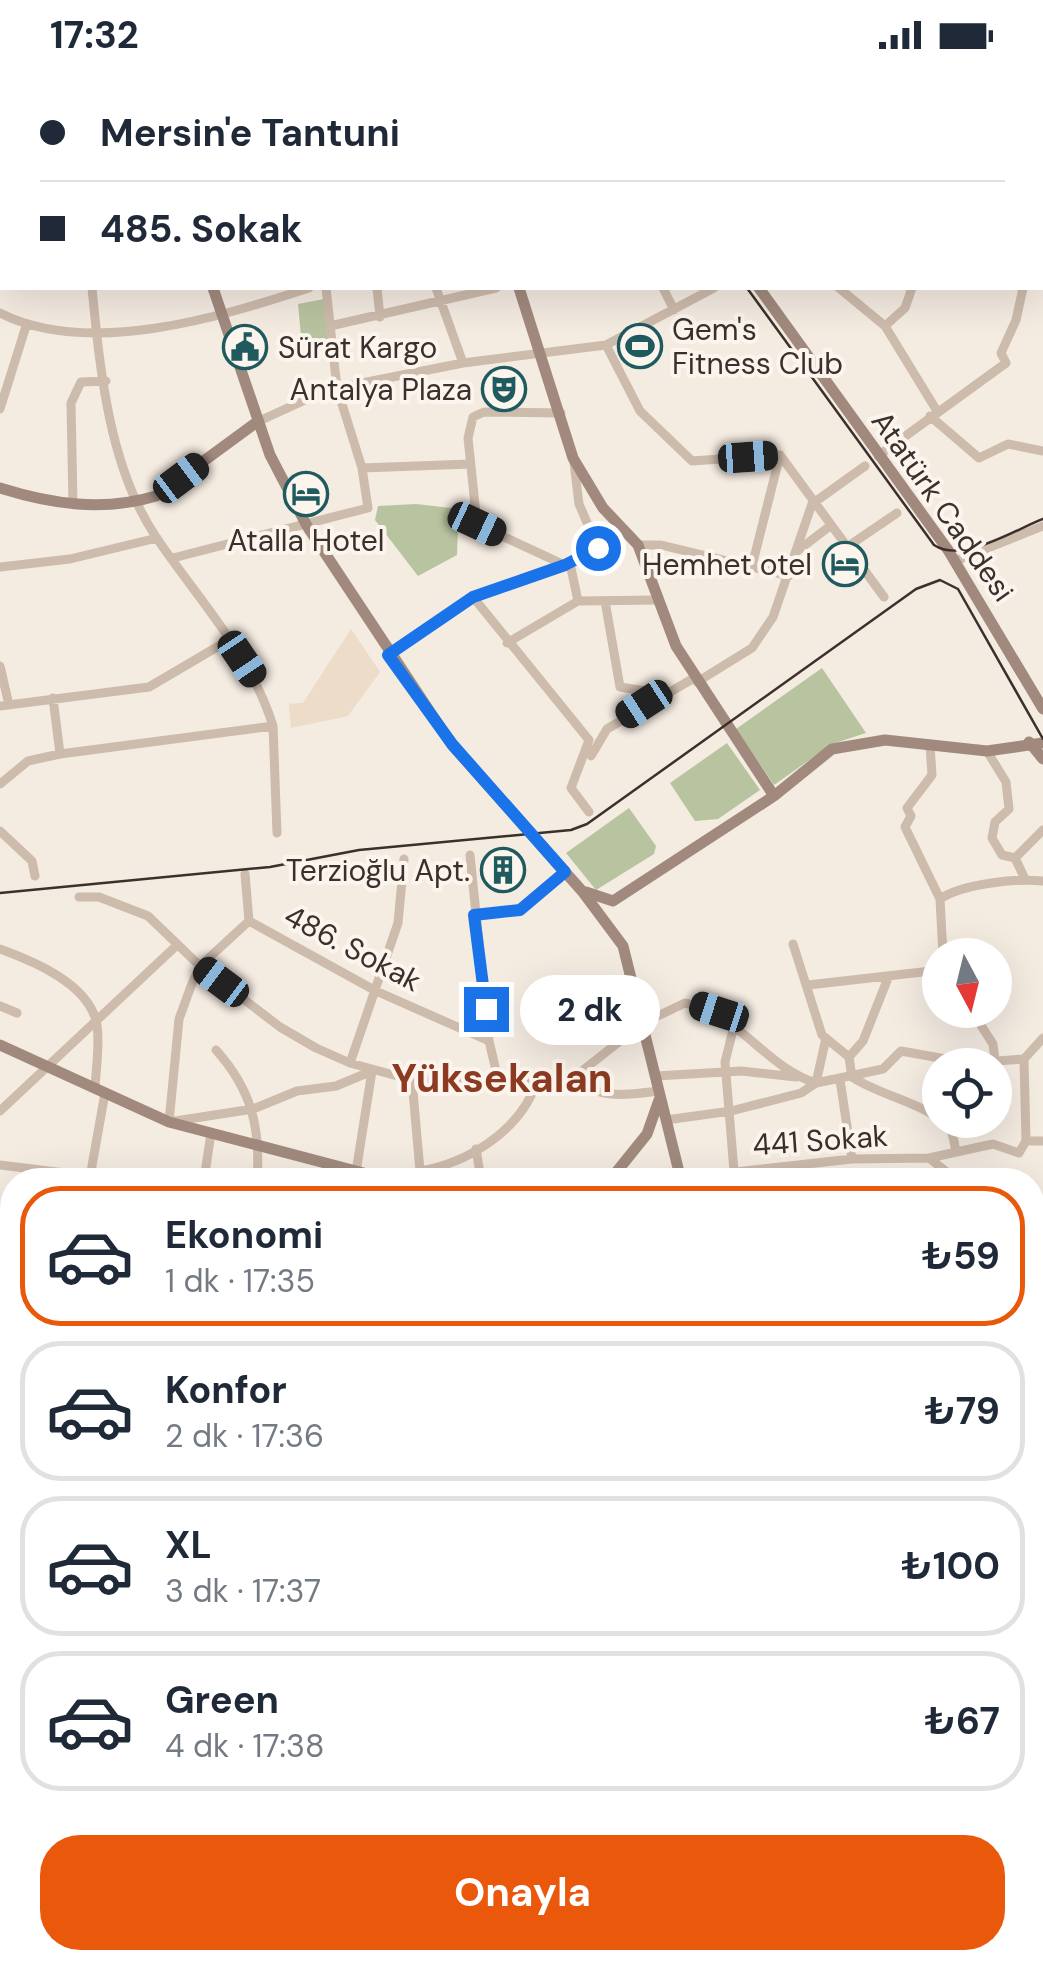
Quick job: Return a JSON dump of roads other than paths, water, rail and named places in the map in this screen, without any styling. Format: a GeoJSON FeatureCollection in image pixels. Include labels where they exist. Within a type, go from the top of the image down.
{"type":"FeatureCollection","features":[{"type":"Feature","properties":{"kind":"street"},"geometry":{"type":"LineString","coordinates":[[92,290],[121,464],[136,502],[156,538],[254,677],[272,726],[277,833]]}},
{"type":"Feature","properties":{"kind":"street"},"geometry":{"type":"LineString","coordinates":[[214,290],[257,422],[283,486],[307,526],[388,655],[452,744],[615,931]]}},
{"type":"Feature","properties":{"kind":"street"},"geometry":{"type":"LineString","coordinates":[[0,313],[26,326],[96,330],[222,316],[303,290]]}},
{"type":"Feature","properties":{"kind":"street"},"geometry":{"type":"LineString","coordinates":[[173,558],[368,508],[362,468],[337,388],[326,290]]}},
{"type":"Feature","properties":{"kind":"street"},"geometry":{"type":"LineString","coordinates":[[377,290],[380,317]]}},
{"type":"Feature","properties":{"kind":"street"},"geometry":{"type":"LineString","coordinates":[[437,290],[463,362]]}},
{"type":"Feature","properties":{"kind":"street"},"geometry":{"type":"LineString","coordinates":[[388,655],[473,597],[565,565],[598,548],[579,504],[574,458],[520,290]]}},
{"type":"Feature","properties":{"kind":"street"},"geometry":{"type":"LineString","coordinates":[[665,290],[674,310]]}},
{"type":"Feature","properties":{"kind":"street"},"geometry":{"type":"LineString","coordinates":[[0,488],[72,504],[136,502],[156,496],[257,422],[337,388],[463,362],[606,345],[710,290]]}},
{"type":"Feature","properties":{"kind":"street","name":"Atatürk Caddesi"},"geometry":{"type":"LineString","coordinates":[[760,290],[955,560],[1043,709]]}},
{"type":"Feature","properties":{"kind":"street"},"geometry":{"type":"LineString","coordinates":[[840,290],[885,326],[933,413],[979,458],[1008,444],[1043,451]]}},
{"type":"Feature","properties":{"kind":"street"},"geometry":{"type":"LineString","coordinates":[[885,326],[905,308],[911,290]]}},
{"type":"Feature","properties":{"kind":"street"},"geometry":{"type":"LineString","coordinates":[[878,456],[933,413],[981,385],[1006,362],[1001,353],[1016,320],[1023,290]]}},
{"type":"Feature","properties":{"kind":"street"},"geometry":{"type":"LineString","coordinates":[[330,326],[443,303],[461,293]]}},
{"type":"Feature","properties":{"kind":"street"},"geometry":{"type":"LineString","coordinates":[[524,354],[532,324]]}},
{"type":"Feature","properties":{"kind":"street"},"geometry":{"type":"LineString","coordinates":[[0,409],[26,326]]}},
{"type":"Feature","properties":{"kind":"street"},"geometry":{"type":"LineString","coordinates":[[606,345],[640,411],[692,461],[780,455]]}},
{"type":"Feature","properties":{"kind":"street"},"geometry":{"type":"LineString","coordinates":[[72,504],[72,403],[81,382],[106,381]]}},
{"type":"Feature","properties":{"kind":"street"},"geometry":{"type":"LineString","coordinates":[[477,524],[468,438],[473,418],[484,412],[561,413]]}},
{"type":"Feature","properties":{"kind":"street"},"geometry":{"type":"LineString","coordinates":[[780,455],[812,504],[884,597]]}},
{"type":"Feature","properties":{"kind":"street"},"geometry":{"type":"LineString","coordinates":[[752,566],[780,455]]}},
{"type":"Feature","properties":{"kind":"street"},"geometry":{"type":"LineString","coordinates":[[574,458],[603,508],[638,546],[695,680],[774,796]]}},
{"type":"Feature","properties":{"kind":"street"},"geometry":{"type":"LineString","coordinates":[[362,468],[470,464]]}},
{"type":"Feature","properties":{"kind":"street"},"geometry":{"type":"LineString","coordinates":[[572,788],[607,728],[661,693],[695,680],[752,648],[773,617],[812,504],[864,466]]}},
{"type":"Feature","properties":{"kind":"street"},"geometry":{"type":"LineString","coordinates":[[847,547],[898,513]]}},
{"type":"Feature","properties":{"kind":"street"},"geometry":{"type":"LineString","coordinates":[[463,518],[571,568],[578,602]]}},
{"type":"Feature","properties":{"kind":"street"},"geometry":{"type":"LineString","coordinates":[[796,552],[830,526]]}},
{"type":"Feature","properties":{"kind":"street"},"geometry":{"type":"LineString","coordinates":[[955,560],[1043,526]]}},
{"type":"Feature","properties":{"kind":"street"},"geometry":{"type":"LineString","coordinates":[[0,567],[70,559],[156,538]]}},
{"type":"Feature","properties":{"kind":"street"},"geometry":{"type":"LineString","coordinates":[[638,546],[661,545],[789,576]]}},
{"type":"Feature","properties":{"kind":"street"},"geometry":{"type":"LineString","coordinates":[[473,597],[589,740],[572,788]]}},
{"type":"Feature","properties":{"kind":"street"},"geometry":{"type":"LineString","coordinates":[[507,643],[578,602],[658,600]]}},
{"type":"Feature","properties":{"kind":"street"},"geometry":{"type":"LineString","coordinates":[[605,601],[620,687],[661,693]]}},
{"type":"Feature","properties":{"kind":"street"},"geometry":{"type":"LineString","coordinates":[[0,666],[4,706],[149,686],[229,640]]}},
{"type":"Feature","properties":{"kind":"street"},"geometry":{"type":"LineString","coordinates":[[53,698],[60,754]]}},
{"type":"Feature","properties":{"kind":"street"},"geometry":{"type":"LineString","coordinates":[[0,784],[28,761],[60,754],[272,726]]}},
{"type":"Feature","properties":{"kind":"street"},"geometry":{"type":"LineString","coordinates":[[612,902],[774,796],[832,749],[884,740],[986,752],[1029,742],[1043,743]]}},
{"type":"Feature","properties":{"kind":"street"},"geometry":{"type":"LineString","coordinates":[[1029,742],[1043,759]]}},
{"type":"Feature","properties":{"kind":"street"},"geometry":{"type":"LineString","coordinates":[[930,745],[932,775],[907,808],[911,816],[904,827],[940,899],[941,938]]}},
{"type":"Feature","properties":{"kind":"street"},"geometry":{"type":"LineString","coordinates":[[986,752],[1006,782],[1009,809],[995,822],[992,838],[1002,855],[1015,858]]}},
{"type":"Feature","properties":{"kind":"street"},"geometry":{"type":"LineString","coordinates":[[572,788],[589,812]]}},
{"type":"Feature","properties":{"kind":"street"},"geometry":{"type":"LineString","coordinates":[[1015,858],[1043,830]]}},
{"type":"Feature","properties":{"kind":"street"},"geometry":{"type":"LineString","coordinates":[[0,831],[32,861],[34,876]]}},
{"type":"Feature","properties":{"kind":"street"},"geometry":{"type":"LineString","coordinates":[[470,855],[489,1041],[498,1078]]}},
{"type":"Feature","properties":{"kind":"street"},"geometry":{"type":"LineString","coordinates":[[350,1063],[398,923],[404,858]]}},
{"type":"Feature","properties":{"kind":"street"},"geometry":{"type":"LineString","coordinates":[[1015,858],[1025,879]]}},
{"type":"Feature","properties":{"kind":"street"},"geometry":{"type":"LineString","coordinates":[[474,915],[520,910],[565,872]]}},
{"type":"Feature","properties":{"kind":"street"},"geometry":{"type":"LineString","coordinates":[[169,1122],[179,1019],[200,966],[250,921],[245,874]]}},
{"type":"Feature","properties":{"kind":"street"},"geometry":{"type":"LineString","coordinates":[[940,899],[956,888],[1025,879],[1043,881]]}},
{"type":"Feature","properties":{"kind":"street"},"geometry":{"type":"LineString","coordinates":[[582,891],[612,902]]}},
{"type":"Feature","properties":{"kind":"street"},"geometry":{"type":"LineString","coordinates":[[78,897],[99,897],[148,916],[176,946],[280,1027],[372,1071],[412,1080],[498,1078],[523,1084],[572,1078],[643,1024],[686,1003],[719,1012],[796,1076]]}},
{"type":"Feature","properties":{"kind":"street"},"geometry":{"type":"LineString","coordinates":[[612,902],[615,931],[643,1024],[677,1168]]}},
{"type":"Feature","properties":{"kind":"street","name":"486. Sokak"},"geometry":{"type":"LineString","coordinates":[[250,921],[376,992],[489,1041]]}},
{"type":"Feature","properties":{"kind":"street"},"geometry":{"type":"LineString","coordinates":[[793,944],[826,1038],[849,1058],[852,1077]]}},
{"type":"Feature","properties":{"kind":"street"},"geometry":{"type":"LineString","coordinates":[[0,1110],[176,946]]}},
{"type":"Feature","properties":{"kind":"street"},"geometry":{"type":"LineString","coordinates":[[0,948],[37,963],[71,987],[96,1020],[100,1091],[90,1168]]}},
{"type":"Feature","properties":{"kind":"street"},"geometry":{"type":"LineString","coordinates":[[808,985],[922,973]]}},
{"type":"Feature","properties":{"kind":"street"},"geometry":{"type":"LineString","coordinates":[[849,1058],[864,1041],[888,978]]}},
{"type":"Feature","properties":{"kind":"street"},"geometry":{"type":"LineString","coordinates":[[0,1006],[17,1013]]}},
{"type":"Feature","properties":{"kind":"street"},"geometry":{"type":"LineString","coordinates":[[734,1026],[725,1062],[734,1168]]}},
{"type":"Feature","properties":{"kind":"street"},"geometry":{"type":"LineString","coordinates":[[666,1120],[731,1111],[801,1093],[816,1083],[826,1038]]}},
{"type":"Feature","properties":{"kind":"street"},"geometry":{"type":"LineString","coordinates":[[1012,1059],[1024,1058],[1043,1038]]}},
{"type":"Feature","properties":{"kind":"street"},"geometry":{"type":"LineString","coordinates":[[0,1045],[169,1122],[341,1168]]}},
{"type":"Feature","properties":{"kind":"street"},"geometry":{"type":"LineString","coordinates":[[216,1050],[240,1077],[253,1109],[259,1146],[257,1168]]}},
{"type":"Feature","properties":{"kind":"street"},"geometry":{"type":"LineString","coordinates":[[656,1076],[727,1072],[796,1076],[816,1083],[883,1069],[901,1051],[922,1055]]}},
{"type":"Feature","properties":{"kind":"street"},"geometry":{"type":"LineString","coordinates":[[929,1158],[993,1144],[1019,1153],[1026,1141],[1024,1058]]}},
{"type":"Feature","properties":{"kind":"street"},"geometry":{"type":"LineString","coordinates":[[169,1122],[253,1109],[296,1091],[336,1086],[372,1071]]}},
{"type":"Feature","properties":{"kind":"street"},"geometry":{"type":"LineString","coordinates":[[357,1168],[372,1071]]}},
{"type":"Feature","properties":{"kind":"street"},"geometry":{"type":"LineString","coordinates":[[852,1077],[878,1092],[921,1108],[950,1128],[956,1152]]}},
{"type":"Feature","properties":{"kind":"street"},"geometry":{"type":"LineString","coordinates":[[572,1078],[594,1092],[614,1096],[660,1093]]}},
{"type":"Feature","properties":{"kind":"street"},"geometry":{"type":"LineString","coordinates":[[412,1080],[419,1168]]}},
{"type":"Feature","properties":{"kind":"street"},"geometry":{"type":"LineString","coordinates":[[840,1080],[852,1159]]}},
{"type":"Feature","properties":{"kind":"street"},"geometry":{"type":"LineString","coordinates":[[439,1168],[516,1122],[536,1084]]}},
{"type":"Feature","properties":{"kind":"street"},"geometry":{"type":"LineString","coordinates":[[620,1168],[647,1134],[656,1116],[660,1093]]}},
{"type":"Feature","properties":{"kind":"street"},"geometry":{"type":"LineString","coordinates":[[647,1134],[658,1131],[669,1138]]}},
{"type":"Feature","properties":{"kind":"street"},"geometry":{"type":"LineString","coordinates":[[206,1168],[211,1133]]}},
{"type":"Feature","properties":{"kind":"street"},"geometry":{"type":"LineString","coordinates":[[1026,1141],[1043,1141]]}},
{"type":"Feature","properties":{"kind":"street"},"geometry":{"type":"LineString","coordinates":[[476,1149],[478,1168]]}},
{"type":"Feature","properties":{"kind":"street","name":"441 Sokak"},"geometry":{"type":"LineString","coordinates":[[764,1168],[852,1159],[929,1158],[942,1168]]}},
{"type":"Feature","properties":{"kind":"tram line"},"geometry":{"type":"LineString","coordinates":[[748,290],[934,545],[946,550],[973,548],[1043,519]]}},
{"type":"Feature","properties":{"kind":"tram line"},"geometry":{"type":"LineString","coordinates":[[0,893],[270,867],[359,850],[571,830],[587,824],[916,589],[940,580],[958,589],[1043,739]]}},
{"type":"Feature","properties":{"kind":"place","name":"Gem's Fitness Club"},"geometry":{"type":"Point","coordinates":[640,346]}},
{"type":"Feature","properties":{"kind":"place","name":"Sürat Kargo"},"geometry":{"type":"Point","coordinates":[245,347]}},
{"type":"Feature","properties":{"kind":"place","name":"Antalya Plaza"},"geometry":{"type":"Point","coordinates":[504,389]}},
{"type":"Feature","properties":{"kind":"place","name":"Atalla Hotel"},"geometry":{"type":"Point","coordinates":[306,494]}},
{"type":"Feature","properties":{"kind":"place","name":"Hemhet otel"},"geometry":{"type":"Point","coordinates":[845,564]}},
{"type":"Feature","properties":{"kind":"place","name":"Terzioğlu Apt."},"geometry":{"type":"Point","coordinates":[503,870]}},
{"type":"Feature","properties":{"kind":"district","name":"Yüksekalan"},"geometry":{"type":"Point","coordinates":[502,1078]}}]}
